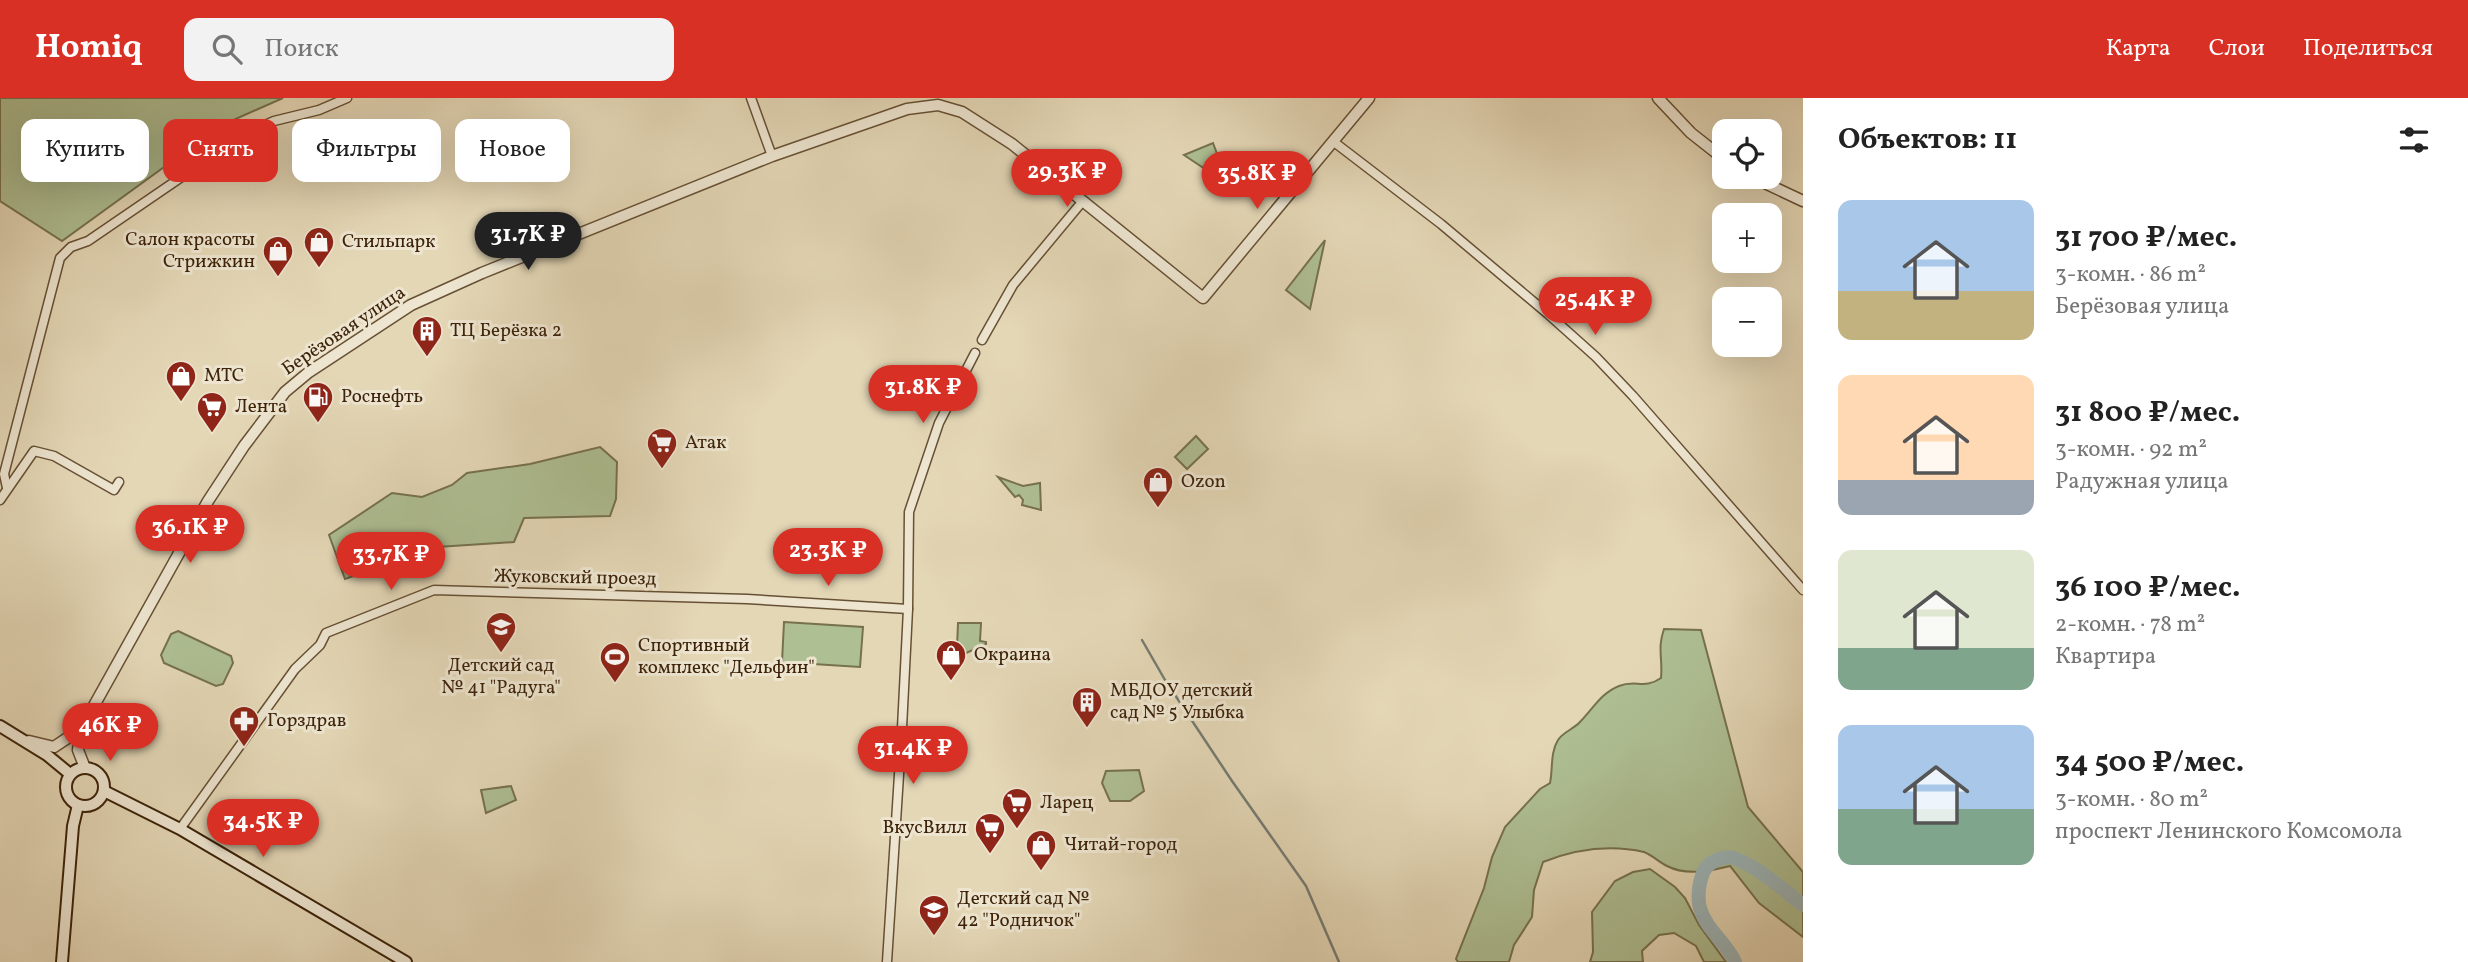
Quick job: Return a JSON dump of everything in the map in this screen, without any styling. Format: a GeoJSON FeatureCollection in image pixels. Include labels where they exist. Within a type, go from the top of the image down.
{"type":"FeatureCollection","features":[{"type":"Feature","properties":{"kind":"main road"},"geometry":{"type":"LineString","coordinates":[[0,726],[70,774]]}},
{"type":"Feature","properties":{"kind":"main road"},"geometry":{"type":"LineString","coordinates":[[78,768],[85,768],[98,773],[104,791],[94,804],[78,806],[66,792],[66,780],[78,768]]}},
{"type":"Feature","properties":{"kind":"main road"},"geometry":{"type":"LineString","coordinates":[[104,791],[180,828],[406,962]]}},
{"type":"Feature","properties":{"kind":"main road"},"geometry":{"type":"LineString","coordinates":[[62,962],[73,826],[78,806]]}},
{"type":"Feature","properties":{"kind":"street"},"geometry":{"type":"LineString","coordinates":[[7,488],[4,474],[60,258],[71,247],[88,241],[125,213],[243,135],[274,121],[319,110],[346,98]]}},
{"type":"Feature","properties":{"kind":"street"},"geometry":{"type":"LineString","coordinates":[[751,98],[772,156]]}},
{"type":"Feature","properties":{"kind":"street"},"geometry":{"type":"LineString","coordinates":[[1368,98],[1334,142],[1441,224],[1596,358],[1633,396],[1803,590]]}},
{"type":"Feature","properties":{"kind":"street"},"geometry":{"type":"LineString","coordinates":[[1658,98],[1691,133],[1712,150]]}},
{"type":"Feature","properties":{"kind":"street","name":"Берёзовая улица"},"geometry":{"type":"LineString","coordinates":[[81,729],[208,501],[244,446],[285,392],[309,372],[411,305],[482,273],[772,156],[907,109],[940,101],[994,131],[1203,298],[1334,142]]}},
{"type":"Feature","properties":{"kind":"street"},"geometry":{"type":"LineString","coordinates":[[1778,189],[1803,201]]}},
{"type":"Feature","properties":{"kind":"street"},"geometry":{"type":"LineString","coordinates":[[982,340],[1013,285],[1082,202]]}},
{"type":"Feature","properties":{"kind":"street"},"geometry":{"type":"LineString","coordinates":[[887,962],[908,609],[909,512],[939,423],[975,353]]}},
{"type":"Feature","properties":{"kind":"street"},"geometry":{"type":"LineString","coordinates":[[0,500],[34,451],[54,457],[114,490],[119,482]]}},
{"type":"Feature","properties":{"kind":"street","name":"Жуковский проезд"},"geometry":{"type":"LineString","coordinates":[[180,828],[295,669],[320,645],[326,633],[434,590],[731,598],[908,609]]}},
{"type":"Feature","properties":{"kind":"street"},"geometry":{"type":"LineString","coordinates":[[23,740],[54,747],[81,729]]}},
{"type":"Feature","properties":{"kind":"street"},"geometry":{"type":"LineString","coordinates":[[81,729],[78,750],[85,768]]}},
{"type":"Feature","properties":{"kind":"green space"},"geometry":{"type":"Polygon","coordinates":[[[0,98],[283,98],[236,119],[163,119],[163,168],[149,178],[149,119],[21,119],[21,182],[143,182],[62,241],[0,201],[0,98]]]}},
{"type":"Feature","properties":{"kind":"green space"},"geometry":{"type":"Polygon","coordinates":[[[1213,143],[1219,159],[1208,171],[1184,155],[1213,143]]]}},
{"type":"Feature","properties":{"kind":"green space"},"geometry":{"type":"Polygon","coordinates":[[[1325,240],[1310,309],[1286,290],[1325,240]]]}},
{"type":"Feature","properties":{"kind":"green space"},"geometry":{"type":"Polygon","coordinates":[[[1196,436],[1208,449],[1187,469],[1175,457],[1196,436]]]}},
{"type":"Feature","properties":{"kind":"green space"},"geometry":{"type":"Polygon","coordinates":[[[600,447],[617,462],[616,499],[610,516],[524,518],[514,542],[437,547],[345,579],[329,535],[392,493],[422,497],[452,485],[467,473],[530,464],[600,447]]]}},
{"type":"Feature","properties":{"kind":"green space"},"geometry":{"type":"Polygon","coordinates":[[[998,477],[1023,486],[1040,483],[1041,510],[1022,505],[1023,500],[1019,495],[1015,497],[998,477]]]}},
{"type":"Feature","properties":{"kind":"green space"},"geometry":{"type":"Polygon","coordinates":[[[784,622],[863,627],[860,667],[782,662],[784,622]]]}},
{"type":"Feature","properties":{"kind":"green space"},"geometry":{"type":"Polygon","coordinates":[[[958,623],[981,623],[980,641],[986,644],[960,654],[957,648],[958,623]]]}},
{"type":"Feature","properties":{"kind":"green space"},"geometry":{"type":"Polygon","coordinates":[[[1664,629],[1701,630],[1748,807],[1803,872],[1803,937],[1759,903],[1730,866],[1690,872],[1667,866],[1644,852],[1618,848],[1592,849],[1543,862],[1534,890],[1532,917],[1514,945],[1509,962],[1458,962],[1456,959],[1505,827],[1540,789],[1550,783],[1558,740],[1613,689],[1625,684],[1655,682],[1661,678],[1664,629]]]}},
{"type":"Feature","properties":{"kind":"green space"},"geometry":{"type":"Polygon","coordinates":[[[178,631],[231,656],[233,663],[223,684],[216,686],[164,663],[161,655],[171,634],[178,631]]]}},
{"type":"Feature","properties":{"kind":"green space"},"geometry":{"type":"Polygon","coordinates":[[[1139,770],[1144,791],[1130,801],[1110,801],[1102,783],[1106,771],[1139,770]]]}},
{"type":"Feature","properties":{"kind":"green space"},"geometry":{"type":"Polygon","coordinates":[[[511,786],[516,800],[486,813],[481,790],[511,786]]]}},
{"type":"Feature","properties":{"kind":"green space"},"geometry":{"type":"Polygon","coordinates":[[[1650,869],[1685,898],[1699,925],[1726,962],[1704,962],[1696,946],[1674,933],[1659,935],[1642,951],[1643,962],[1590,962],[1593,952],[1592,912],[1615,881],[1633,872],[1650,869]]]}},
{"type":"Feature","properties":{"kind":"waterway"},"geometry":{"type":"LineString","coordinates":[[1142,640],[1165,680],[1232,781],[1306,886],[1339,962]]}},
{"type":"Feature","properties":{"kind":"waterway"},"geometry":{"type":"LineString","coordinates":[[1735,962],[1707,923],[1700,908],[1700,884],[1704,871],[1710,864],[1723,858],[1736,859],[1762,874],[1803,905]]}},
{"type":"Feature","properties":{"kind":"place","name":"Стильпарк"},"geometry":{"type":"Point","coordinates":[319,269]}},
{"type":"Feature","properties":{"kind":"place","name":"Салон красоты Стрижкин"},"geometry":{"type":"Point","coordinates":[278,278]}},
{"type":"Feature","properties":{"kind":"place","name":"ТЦ Берёзка 2"},"geometry":{"type":"Point","coordinates":[427,358]}},
{"type":"Feature","properties":{"kind":"place","name":"МТС"},"geometry":{"type":"Point","coordinates":[181,403]}},
{"type":"Feature","properties":{"kind":"place","name":"Роснефть"},"geometry":{"type":"Point","coordinates":[318,424]}},
{"type":"Feature","properties":{"kind":"place","name":"Лента"},"geometry":{"type":"Point","coordinates":[212,434]}},
{"type":"Feature","properties":{"kind":"place","name":"Атак"},"geometry":{"type":"Point","coordinates":[662,470]}},
{"type":"Feature","properties":{"kind":"place","name":"Ozon"},"geometry":{"type":"Point","coordinates":[1158,509]}},
{"type":"Feature","properties":{"kind":"place","name":"Детский сад № 41 \"Радуга\""},"geometry":{"type":"Point","coordinates":[501,654]}},
{"type":"Feature","properties":{"kind":"place","name":"Окраина"},"geometry":{"type":"Point","coordinates":[951,682]}},
{"type":"Feature","properties":{"kind":"place","name":"Спортивный комплекс \"Дельфин\""},"geometry":{"type":"Point","coordinates":[615,684]}},
{"type":"Feature","properties":{"kind":"place","name":"МБДОУ детский сад № 5 Улыбка"},"geometry":{"type":"Point","coordinates":[1087,729]}},
{"type":"Feature","properties":{"kind":"place","name":"Горздрав"},"geometry":{"type":"Point","coordinates":[244,748]}},
{"type":"Feature","properties":{"kind":"place","name":"Ларец"},"geometry":{"type":"Point","coordinates":[1017,830]}},
{"type":"Feature","properties":{"kind":"place","name":"ВкусВилл"},"geometry":{"type":"Point","coordinates":[990,855]}},
{"type":"Feature","properties":{"kind":"place","name":"Читай-город"},"geometry":{"type":"Point","coordinates":[1041,872]}},
{"type":"Feature","properties":{"kind":"place","name":"Детский сад № 42 \"Родничок\""},"geometry":{"type":"Point","coordinates":[934,937]}}]}
